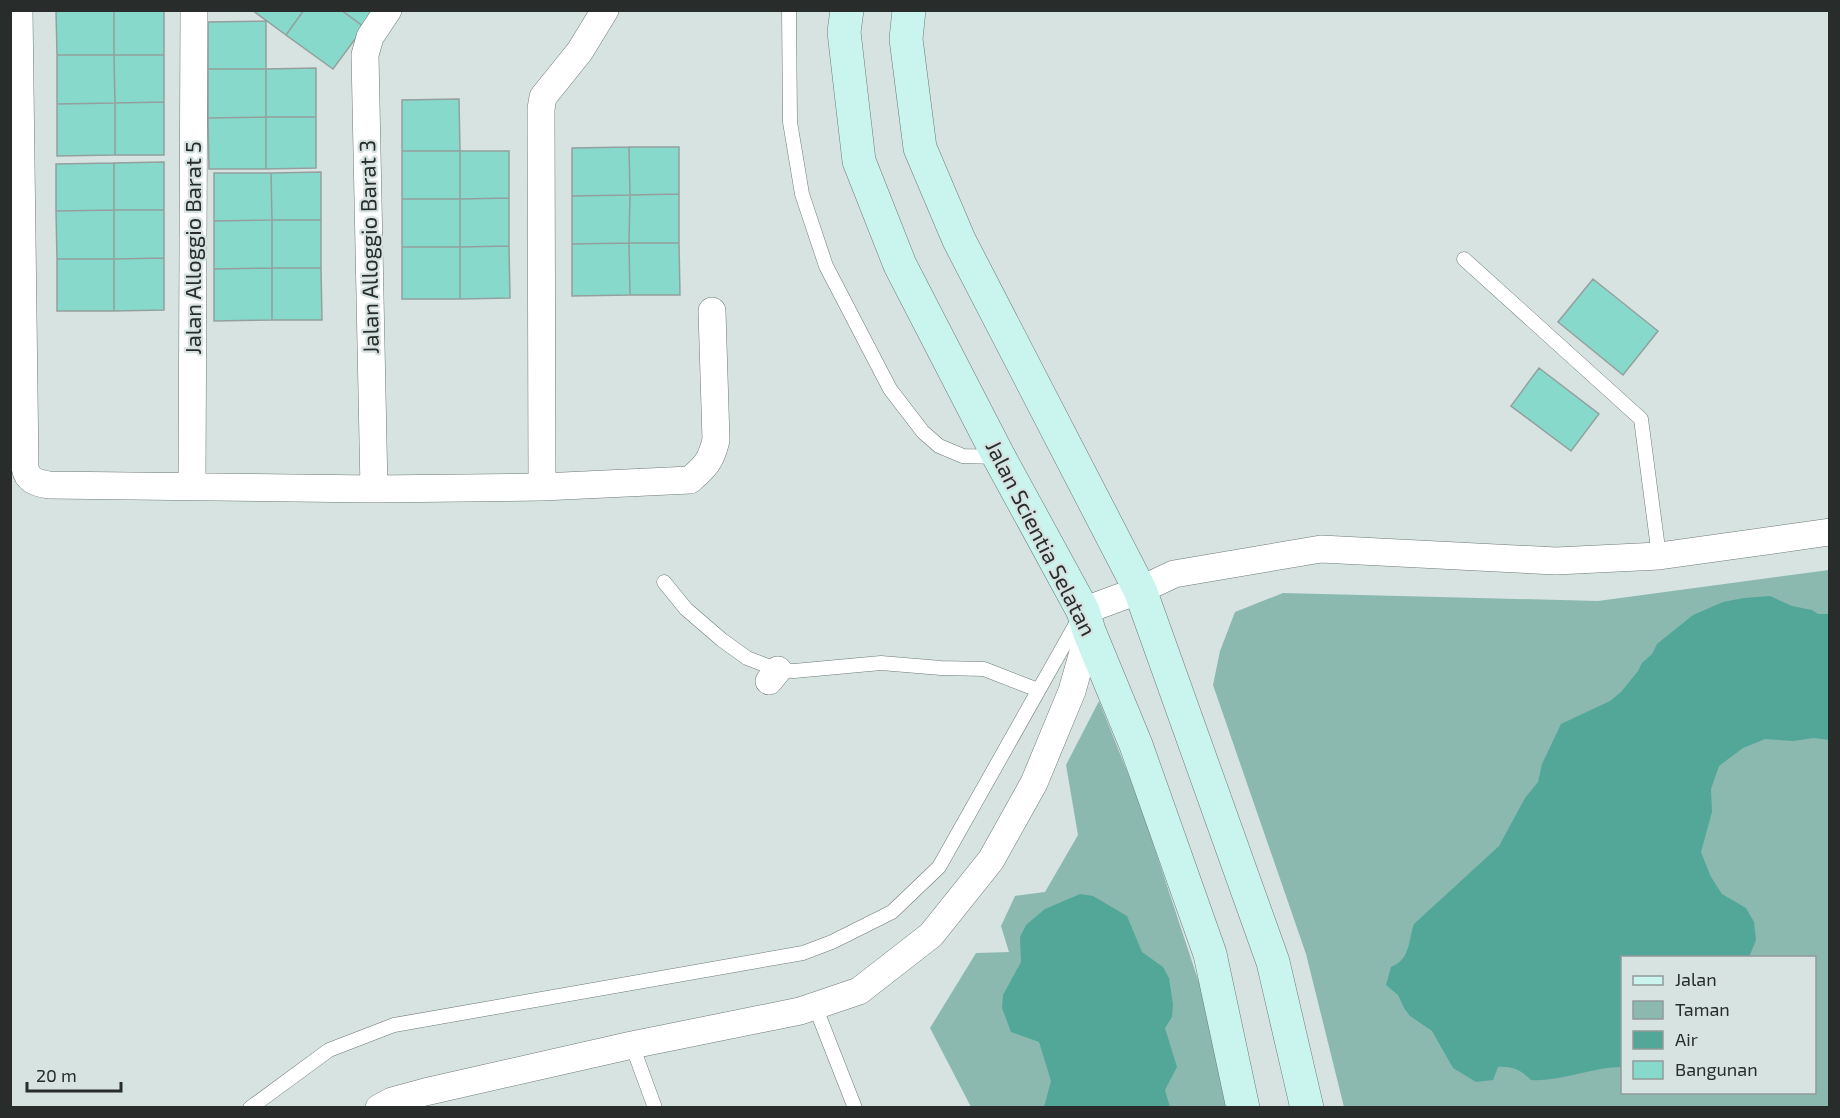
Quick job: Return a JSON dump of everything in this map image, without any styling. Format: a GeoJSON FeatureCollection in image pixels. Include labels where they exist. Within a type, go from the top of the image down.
{"type":"FeatureCollection","features":[{"type":"Feature","properties":{"kind":"street"},"geometry":{"type":"LineString","coordinates":[[19,10],[25,471],[35,482],[49,485],[374,489],[542,487],[690,480],[712,458],[716,440],[712,311]]}},
{"type":"Feature","properties":{"kind":"street","name":"Jalan Alloggio Barat 5"},"geometry":{"type":"LineString","coordinates":[[192,486],[194,10]]}},
{"type":"Feature","properties":{"kind":"street","name":"Jalan Alloggio Barat 3"},"geometry":{"type":"LineString","coordinates":[[374,489],[365,55],[370,37],[388,10]]}},
{"type":"Feature","properties":{"kind":"street"},"geometry":{"type":"LineString","coordinates":[[542,487],[541,109],[543,97],[580,51],[605,10]]}},
{"type":"Feature","properties":{"kind":"street","name":"Jalan Scientia Selatan"},"geometry":{"type":"LineString","coordinates":[[847,10],[844,32],[859,160],[900,265],[1086,621],[1136,745],[1210,954],[1243,1107]]}},
{"type":"Feature","properties":{"kind":"street"},"geometry":{"type":"LineString","coordinates":[[909,10],[906,39],[920,148],[959,240],[1140,590],[1273,962],[1307,1107]]}},
{"type":"Feature","properties":{"kind":"street"},"geometry":{"type":"LineString","coordinates":[[379,1107],[425,1092],[632,1045],[800,1011],[859,991],[931,935],[991,860],[1034,783],[1072,691],[1086,621],[1140,590],[1174,574],[1321,549],[1556,561],[1659,556],[1830,532]]}},
{"type":"Feature","properties":{"kind":"lane"},"geometry":{"type":"LineString","coordinates":[[789,10],[790,122],[802,194],[826,267],[890,389],[923,432],[939,446],[963,456],[999,457]]}},
{"type":"Feature","properties":{"kind":"lane"},"geometry":{"type":"LineString","coordinates":[[1464,259],[1641,419],[1659,556]]}},
{"type":"Feature","properties":{"kind":"lane"},"geometry":{"type":"LineString","coordinates":[[664,582],[686,609],[722,640],[773,676],[794,671],[881,663],[984,669],[1038,690]]}},
{"type":"Feature","properties":{"kind":"lane"},"geometry":{"type":"LineString","coordinates":[[250,1107],[329,1050],[394,1025],[803,953],[832,942],[892,912],[939,867],[1038,690],[1086,621]]}},
{"type":"Feature","properties":{"kind":"lane"},"geometry":{"type":"LineString","coordinates":[[815,1006],[855,1107]]}},
{"type":"Feature","properties":{"kind":"lane"},"geometry":{"type":"LineString","coordinates":[[632,1045],[655,1107]]}},
{"type":"Feature","properties":{"kind":"green space"},"geometry":{"type":"Polygon","coordinates":[[[1829,570],[1829,1107],[1344,1107],[1306,954],[1213,685],[1220,651],[1235,612],[1283,593],[1598,601],[1829,570]]]}},
{"type":"Feature","properties":{"kind":"green space"},"geometry":{"type":"Polygon","coordinates":[[[1099,701],[1139,801],[1208,1010],[1229,1107],[971,1107],[930,1028],[976,953],[1009,952],[1001,926],[1015,896],[1045,892],[1078,835],[1066,765],[1099,701]]]}},
{"type":"Feature","properties":{"kind":"water"},"geometry":{"type":"Polygon","coordinates":[[[1770,596],[1818,614],[1829,614],[1829,740],[1765,739],[1743,748],[1719,766],[1711,789],[1712,812],[1701,852],[1711,877],[1722,894],[1746,908],[1754,922],[1756,940],[1749,956],[1621,956],[1621,1067],[1599,1069],[1565,1077],[1531,1080],[1516,1069],[1498,1067],[1493,1080],[1476,1082],[1453,1068],[1432,1031],[1410,1016],[1398,995],[1386,985],[1391,967],[1402,959],[1408,948],[1414,924],[1499,846],[1525,798],[1538,782],[1542,764],[1561,724],[1610,701],[1621,692],[1642,663],[1652,654],[1657,644],[1693,615],[1723,602],[1770,596]]]}},
{"type":"Feature","properties":{"kind":"water"},"geometry":{"type":"Polygon","coordinates":[[[1080,894],[1093,896],[1127,916],[1142,952],[1163,967],[1169,978],[1173,1004],[1172,1017],[1165,1028],[1177,1067],[1165,1090],[1170,1107],[1044,1107],[1051,1081],[1039,1042],[1011,1032],[1002,1008],[1003,995],[1021,962],[1020,937],[1026,925],[1045,909],[1080,894]]]}},
{"type":"Feature","properties":{"kind":"building"},"geometry":{"type":"Polygon","coordinates":[[[56,10],[114,10],[114,55],[57,55],[56,10]]]}},
{"type":"Feature","properties":{"kind":"building"},"geometry":{"type":"Polygon","coordinates":[[[114,10],[164,10],[164,55],[114,55],[114,10]]]}},
{"type":"Feature","properties":{"kind":"building"},"geometry":{"type":"Polygon","coordinates":[[[252,10],[304,10],[286,35],[252,10]]]}},
{"type":"Feature","properties":{"kind":"building"},"geometry":{"type":"Polygon","coordinates":[[[304,10],[341,10],[364,27],[333,69],[286,35],[304,10]]]}},
{"type":"Feature","properties":{"kind":"building"},"geometry":{"type":"Polygon","coordinates":[[[341,10],[376,10],[364,27],[341,10]]]}},
{"type":"Feature","properties":{"kind":"building"},"geometry":{"type":"Polygon","coordinates":[[[266,21],[266,69],[208,69],[208,22],[266,21]]]}},
{"type":"Feature","properties":{"kind":"building"},"geometry":{"type":"Polygon","coordinates":[[[57,55],[114,55],[115,103],[57,104],[57,55]]]}},
{"type":"Feature","properties":{"kind":"building"},"geometry":{"type":"Polygon","coordinates":[[[114,55],[164,55],[164,102],[115,103],[114,55]]]}},
{"type":"Feature","properties":{"kind":"building"},"geometry":{"type":"Polygon","coordinates":[[[316,68],[316,117],[266,117],[266,69],[316,68]]]}},
{"type":"Feature","properties":{"kind":"building"},"geometry":{"type":"Polygon","coordinates":[[[208,69],[266,69],[266,117],[208,118],[208,69]]]}},
{"type":"Feature","properties":{"kind":"building"},"geometry":{"type":"Polygon","coordinates":[[[459,99],[460,151],[402,151],[402,100],[459,99]]]}},
{"type":"Feature","properties":{"kind":"building"},"geometry":{"type":"Polygon","coordinates":[[[164,102],[164,155],[115,155],[115,103],[164,102]]]}},
{"type":"Feature","properties":{"kind":"building"},"geometry":{"type":"Polygon","coordinates":[[[115,103],[115,155],[57,156],[57,104],[115,103]]]}},
{"type":"Feature","properties":{"kind":"building"},"geometry":{"type":"Polygon","coordinates":[[[266,117],[316,117],[316,168],[266,169],[266,117]]]}},
{"type":"Feature","properties":{"kind":"building"},"geometry":{"type":"Polygon","coordinates":[[[266,117],[266,169],[209,169],[208,118],[266,117]]]}},
{"type":"Feature","properties":{"kind":"building"},"geometry":{"type":"Polygon","coordinates":[[[629,147],[679,147],[679,194],[630,195],[629,147]]]}},
{"type":"Feature","properties":{"kind":"building"},"geometry":{"type":"Polygon","coordinates":[[[629,147],[630,195],[572,196],[572,148],[629,147]]]}},
{"type":"Feature","properties":{"kind":"building"},"geometry":{"type":"Polygon","coordinates":[[[402,151],[460,151],[460,199],[402,199],[402,151]]]}},
{"type":"Feature","properties":{"kind":"building"},"geometry":{"type":"Polygon","coordinates":[[[460,151],[509,151],[509,198],[460,199],[460,151]]]}},
{"type":"Feature","properties":{"kind":"building"},"geometry":{"type":"Polygon","coordinates":[[[164,162],[164,210],[114,210],[114,163],[164,162]]]}},
{"type":"Feature","properties":{"kind":"building"},"geometry":{"type":"Polygon","coordinates":[[[114,163],[114,210],[56,211],[56,164],[114,163]]]}},
{"type":"Feature","properties":{"kind":"building"},"geometry":{"type":"Polygon","coordinates":[[[321,172],[321,220],[272,220],[271,173],[321,172]]]}},
{"type":"Feature","properties":{"kind":"building"},"geometry":{"type":"Polygon","coordinates":[[[214,173],[271,173],[272,220],[214,221],[214,173]]]}},
{"type":"Feature","properties":{"kind":"building"},"geometry":{"type":"Polygon","coordinates":[[[679,194],[679,243],[629,243],[630,195],[679,194]]]}},
{"type":"Feature","properties":{"kind":"building"},"geometry":{"type":"Polygon","coordinates":[[[630,195],[629,243],[572,244],[572,196],[630,195]]]}},
{"type":"Feature","properties":{"kind":"building"},"geometry":{"type":"Polygon","coordinates":[[[509,198],[509,246],[460,247],[460,199],[509,198]]]}},
{"type":"Feature","properties":{"kind":"building"},"geometry":{"type":"Polygon","coordinates":[[[402,199],[460,199],[460,247],[402,247],[402,199]]]}},
{"type":"Feature","properties":{"kind":"building"},"geometry":{"type":"Polygon","coordinates":[[[114,210],[164,210],[164,258],[114,259],[114,210]]]}},
{"type":"Feature","properties":{"kind":"building"},"geometry":{"type":"Polygon","coordinates":[[[114,210],[114,259],[57,259],[56,211],[114,210]]]}},
{"type":"Feature","properties":{"kind":"building"},"geometry":{"type":"Polygon","coordinates":[[[272,220],[272,268],[214,269],[214,221],[272,220]]]}},
{"type":"Feature","properties":{"kind":"building"},"geometry":{"type":"Polygon","coordinates":[[[272,220],[321,220],[321,268],[272,268],[272,220]]]}},
{"type":"Feature","properties":{"kind":"building"},"geometry":{"type":"Polygon","coordinates":[[[629,243],[679,243],[680,295],[630,295],[629,243]]]}},
{"type":"Feature","properties":{"kind":"building"},"geometry":{"type":"Polygon","coordinates":[[[629,243],[630,295],[572,296],[572,244],[629,243]]]}},
{"type":"Feature","properties":{"kind":"building"},"geometry":{"type":"Polygon","coordinates":[[[509,246],[510,298],[460,299],[460,247],[509,246]]]}},
{"type":"Feature","properties":{"kind":"building"},"geometry":{"type":"Polygon","coordinates":[[[402,247],[460,247],[460,299],[402,299],[402,247]]]}},
{"type":"Feature","properties":{"kind":"building"},"geometry":{"type":"Polygon","coordinates":[[[164,258],[164,310],[114,311],[114,259],[164,258]]]}},
{"type":"Feature","properties":{"kind":"building"},"geometry":{"type":"Polygon","coordinates":[[[57,259],[114,259],[114,311],[57,311],[57,259]]]}},
{"type":"Feature","properties":{"kind":"building"},"geometry":{"type":"Polygon","coordinates":[[[272,268],[321,268],[322,320],[272,320],[272,268]]]}},
{"type":"Feature","properties":{"kind":"building"},"geometry":{"type":"Polygon","coordinates":[[[272,268],[272,320],[214,321],[214,269],[272,268]]]}},
{"type":"Feature","properties":{"kind":"building"},"geometry":{"type":"Polygon","coordinates":[[[1593,279],[1658,331],[1623,375],[1558,322],[1593,279]]]}},
{"type":"Feature","properties":{"kind":"building"},"geometry":{"type":"Polygon","coordinates":[[[1539,368],[1599,414],[1571,451],[1511,406],[1539,368]]]}}]}
